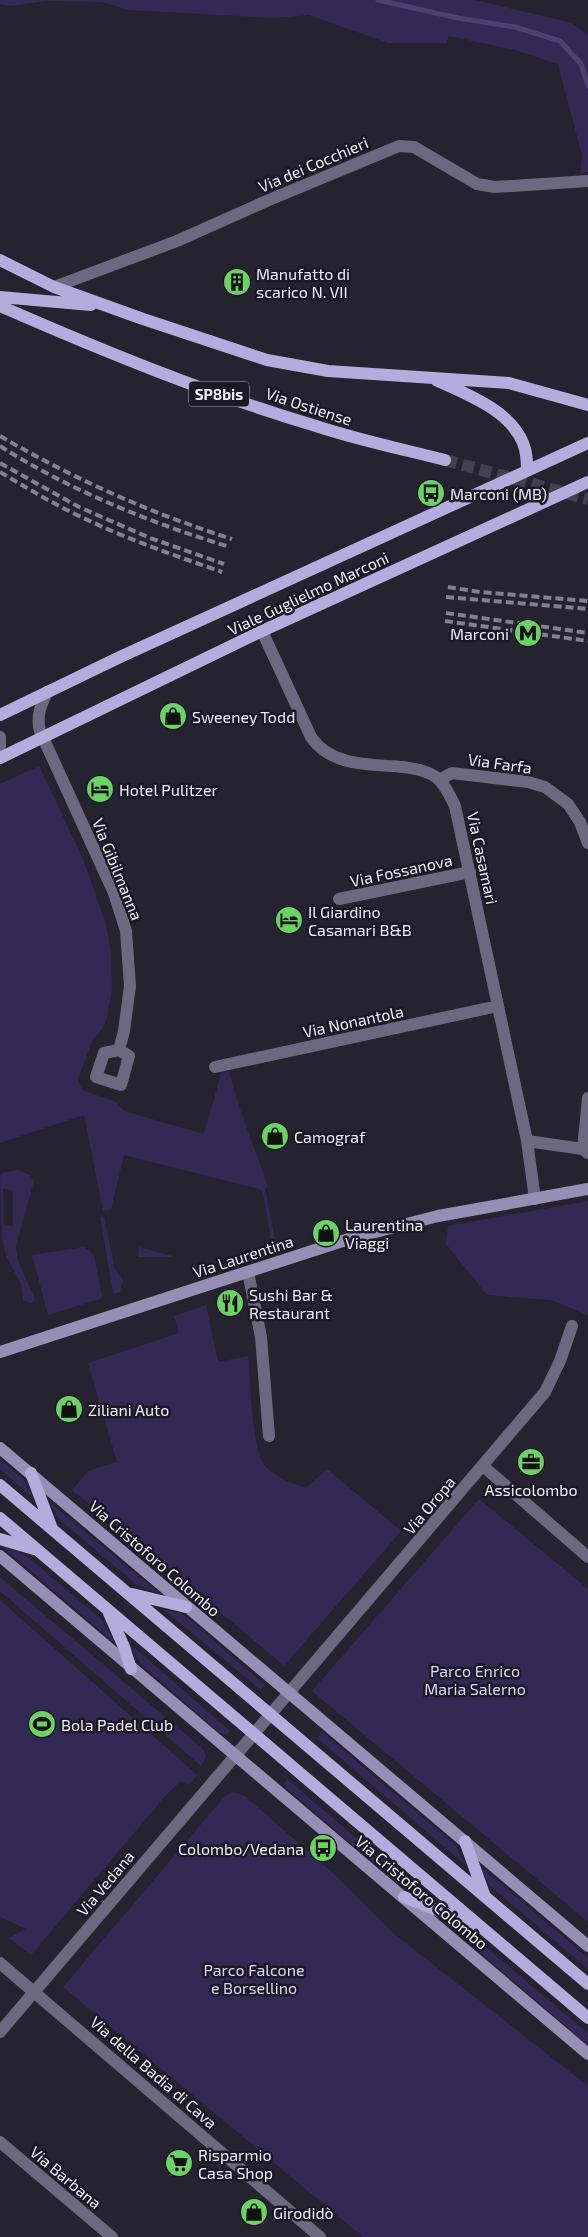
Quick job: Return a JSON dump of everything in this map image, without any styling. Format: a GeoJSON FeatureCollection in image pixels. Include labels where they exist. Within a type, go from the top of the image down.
{"type":"FeatureCollection","features":[{"type":"Feature","properties":{"kind":"main road"},"geometry":{"type":"LineString","coordinates":[[0,260],[54,287],[235,351],[281,363],[328,371],[509,383],[588,406]]}},
{"type":"Feature","properties":{"kind":"main road"},"geometry":{"type":"LineString","coordinates":[[0,297],[106,306]]}},
{"type":"Feature","properties":{"kind":"main road","name":"Via Ostiense"},"geometry":{"type":"LineString","coordinates":[[0,306],[60,332],[233,399],[354,438],[445,460]]}},
{"type":"Feature","properties":{"kind":"main road"},"geometry":{"type":"LineString","coordinates":[[432,378],[481,403],[509,423],[524,444],[527,456],[527,470]]}},
{"type":"Feature","properties":{"kind":"main road","name":"Viale Guglielmo Marconi"},"geometry":{"type":"LineString","coordinates":[[0,715],[588,443]]}},
{"type":"Feature","properties":{"kind":"main road","name":"Viale Guglielmo Marconi"},"geometry":{"type":"LineString","coordinates":[[0,758],[262,632],[588,482]]}},
{"type":"Feature","properties":{"kind":"main road","name":"Via Laurentina"},"geometry":{"type":"LineString","coordinates":[[0,1352],[352,1238],[410,1222],[588,1189]]}},
{"type":"Feature","properties":{"kind":"main road","name":"Via Cristoforo Colombo"},"geometry":{"type":"LineString","coordinates":[[0,1448],[130,1556],[186,1607],[588,1946]]}},
{"type":"Feature","properties":{"kind":"main road"},"geometry":{"type":"LineString","coordinates":[[31,1473],[52,1528]]}},
{"type":"Feature","properties":{"kind":"main road"},"geometry":{"type":"LineString","coordinates":[[0,1485],[588,1984]]}},
{"type":"Feature","properties":{"kind":"main road","name":"Via Cristoforo Colombo"},"geometry":{"type":"LineString","coordinates":[[0,1518],[588,2018]]}},
{"type":"Feature","properties":{"kind":"main road"},"geometry":{"type":"LineString","coordinates":[[0,1539],[39,1551]]}},
{"type":"Feature","properties":{"kind":"main road","name":"Via Cristoforo Colombo"},"geometry":{"type":"LineString","coordinates":[[0,1556],[131,1670],[404,1897],[588,2054]]}},
{"type":"Feature","properties":{"kind":"main road"},"geometry":{"type":"LineString","coordinates":[[129,1594],[186,1607]]}},
{"type":"Feature","properties":{"kind":"main road"},"geometry":{"type":"LineString","coordinates":[[106,1608],[124,1646],[131,1670]]}},
{"type":"Feature","properties":{"kind":"main road"},"geometry":{"type":"LineString","coordinates":[[465,1841],[485,1896]]}},
{"type":"Feature","properties":{"kind":"main road"},"geometry":{"type":"LineString","coordinates":[[404,1897],[482,1928]]}},
{"type":"Feature","properties":{"kind":"street","name":"Via dei Cocchieri"},"geometry":{"type":"LineString","coordinates":[[54,287],[177,241],[278,196],[399,146],[414,147],[477,184],[495,187],[588,181]]}},
{"type":"Feature","properties":{"kind":"street"},"geometry":{"type":"LineString","coordinates":[[262,632],[311,737],[320,748],[341,760],[424,770],[439,780]]}},
{"type":"Feature","properties":{"kind":"street"},"geometry":{"type":"LineString","coordinates":[[43,737],[38,725],[38,715],[47,692]]}},
{"type":"Feature","properties":{"kind":"street"},"geometry":{"type":"LineString","coordinates":[[0,737],[0,746]]}},
{"type":"Feature","properties":{"kind":"street","name":"Via Gibilmanna"},"geometry":{"type":"LineString","coordinates":[[43,737],[114,893],[126,931],[130,986],[127,1015],[119,1050]]}},
{"type":"Feature","properties":{"kind":"street","name":"Via Farfa"},"geometry":{"type":"LineString","coordinates":[[439,780],[452,773],[518,781],[545,787],[568,804],[580,822],[588,843]]}},
{"type":"Feature","properties":{"kind":"street","name":"Via Casamari"},"geometry":{"type":"LineString","coordinates":[[439,780],[455,806],[527,1141],[535,1199]]}},
{"type":"Feature","properties":{"kind":"street","name":"Via Fossanova"},"geometry":{"type":"LineString","coordinates":[[339,899],[470,872]]}},
{"type":"Feature","properties":{"kind":"street","name":"Via Nonantola"},"geometry":{"type":"LineString","coordinates":[[215,1067],[498,1006]]}},
{"type":"Feature","properties":{"kind":"street"},"geometry":{"type":"LineString","coordinates":[[527,1141],[585,1151],[588,1098]]}},
{"type":"Feature","properties":{"kind":"street"},"geometry":{"type":"LineString","coordinates":[[248,1272],[261,1337],[269,1436]]}},
{"type":"Feature","properties":{"kind":"street","name":"Via Oropa"},"geometry":{"type":"LineString","coordinates":[[289,1692],[545,1392],[560,1361],[572,1326]]}},
{"type":"Feature","properties":{"kind":"street"},"geometry":{"type":"LineString","coordinates":[[483,1466],[588,1557]]}},
{"type":"Feature","properties":{"kind":"street"},"geometry":{"type":"LineString","coordinates":[[235,1756],[289,1692]]}},
{"type":"Feature","properties":{"kind":"street","name":"Via Vedana"},"geometry":{"type":"LineString","coordinates":[[0,2032],[235,1756]]}},
{"type":"Feature","properties":{"kind":"street","name":"Via della Badia di Cava"},"geometry":{"type":"LineString","coordinates":[[0,1963],[320,2237]]}},
{"type":"Feature","properties":{"kind":"street","name":"Via Barbana"},"geometry":{"type":"LineString","coordinates":[[0,2142],[112,2237]]}},
{"type":"Feature","properties":{"kind":"green space"},"geometry":{"type":"Polygon","coordinates":[[[0,0],[475,0],[572,23],[588,35],[588,172],[580,174],[582,156],[558,64],[515,50],[449,36],[446,43],[388,43],[309,15],[273,18],[129,10],[102,2],[46,1],[11,6],[0,4],[0,0]]]}},
{"type":"Feature","properties":{"kind":"green space"},"geometry":{"type":"Polygon","coordinates":[[[39,766],[83,859],[106,924],[111,953],[112,988],[107,1018],[103,1028],[93,1039],[78,1079],[82,1090],[116,1102],[124,1111],[204,1134],[221,1074],[229,1071],[242,1115],[268,1187],[265,1188],[276,1245],[272,1245],[263,1193],[259,1189],[124,1155],[111,1210],[103,1211],[84,1115],[0,1143],[0,784],[39,766]]]}},
{"type":"Feature","properties":{"kind":"green space"},"geometry":{"type":"Polygon","coordinates":[[[18,1170],[30,1175],[34,1181],[16,1245],[20,1266],[35,1299],[32,1303],[23,1301],[21,1284],[6,1256],[2,1237],[0,1176],[4,1172],[18,1170]],[[3,1188],[4,1224],[13,1227],[13,1191],[3,1188]]]}},
{"type":"Feature","properties":{"kind":"green space"},"geometry":{"type":"Polygon","coordinates":[[[588,1201],[588,1315],[551,1300],[487,1295],[446,1244],[448,1226],[588,1201]]]}},
{"type":"Feature","properties":{"kind":"green space"},"geometry":{"type":"Polygon","coordinates":[[[104,1216],[115,1269],[123,1280],[120,1292],[115,1294],[113,1292],[100,1217],[104,1216]]]}},
{"type":"Feature","properties":{"kind":"green space"},"geometry":{"type":"Polygon","coordinates":[[[84,1247],[94,1256],[102,1295],[100,1299],[48,1315],[32,1255],[84,1247]]]}},
{"type":"Feature","properties":{"kind":"green space"},"geometry":{"type":"Polygon","coordinates":[[[139,1247],[172,1256],[138,1257],[139,1247]]]}},
{"type":"Feature","properties":{"kind":"green space"},"geometry":{"type":"Polygon","coordinates":[[[206,1305],[218,1362],[248,1356],[254,1431],[257,1446],[265,1466],[284,1480],[306,1488],[327,1469],[401,1531],[284,1666],[145,1548],[72,1490],[88,1471],[117,1462],[88,1363],[179,1333],[174,1316],[206,1305]]]}},
{"type":"Feature","properties":{"kind":"green space"},"geometry":{"type":"Polygon","coordinates":[[[0,1459],[24,1480],[33,1498],[0,1469],[0,1459]]]}},
{"type":"Feature","properties":{"kind":"green space","name":"Parco Enrico Maria Salerno"},"geometry":{"type":"Polygon","coordinates":[[[479,1499],[588,1589],[588,1922],[312,1691],[479,1499]]]}},
{"type":"Feature","properties":{"kind":"green space"},"geometry":{"type":"Polygon","coordinates":[[[48,1501],[160,1594],[137,1585],[59,1519],[48,1501]]]}},
{"type":"Feature","properties":{"kind":"green space"},"geometry":{"type":"Polygon","coordinates":[[[0,1545],[24,1554],[102,1620],[114,1642],[0,1545]]]}},
{"type":"Feature","properties":{"kind":"green space"},"geometry":{"type":"Polygon","coordinates":[[[0,1577],[204,1750],[206,1757],[201,1766],[0,1591],[0,1577]]]}},
{"type":"Feature","properties":{"kind":"green space"},"geometry":{"type":"Polygon","coordinates":[[[0,1600],[197,1775],[189,1785],[181,1781],[166,1795],[31,1955],[9,1938],[26,1929],[0,1917],[0,1600]]]}},
{"type":"Feature","properties":{"kind":"green space"},"geometry":{"type":"Polygon","coordinates":[[[163,1609],[184,1615],[265,1685],[261,1690],[163,1609]]]}},
{"type":"Feature","properties":{"kind":"green space"},"geometry":{"type":"Polygon","coordinates":[[[128,1644],[230,1731],[227,1735],[220,1733],[142,1665],[128,1644]]]}},
{"type":"Feature","properties":{"kind":"green space"},"geometry":{"type":"Polygon","coordinates":[[[322,1732],[455,1845],[467,1866],[317,1738],[322,1732]]]}},
{"type":"Feature","properties":{"kind":"green space"},"geometry":{"type":"Polygon","coordinates":[[[287,1779],[433,1903],[405,1890],[283,1785],[287,1779]]]}},
{"type":"Feature","properties":{"kind":"green space","name":"Parco Falcone e Borsellino"},"geometry":{"type":"Polygon","coordinates":[[[233,1792],[245,1796],[337,1877],[393,1933],[588,2086],[588,2237],[363,2237],[63,1987],[225,1796],[233,1792]]]}},
{"type":"Feature","properties":{"kind":"green space"},"geometry":{"type":"Polygon","coordinates":[[[481,1867],[588,1958],[588,1969],[489,1885],[481,1867]]]}},
{"type":"Feature","properties":{"kind":"green space"},"geometry":{"type":"Polygon","coordinates":[[[436,1915],[458,1924],[588,2033],[588,2045],[436,1915]]]}},
{"type":"Feature","properties":{"kind":"waterway"},"geometry":{"type":"LineString","coordinates":[[378,0],[458,18],[515,27],[560,41],[581,64],[588,86]]}},
{"type":"Feature","properties":{"kind":"tunnel"},"geometry":{"type":"LineString","coordinates":[[445,460],[588,499]]}},
{"type":"Feature","properties":{"kind":"railway"},"geometry":{"type":"LineString","coordinates":[[0,436],[56,467],[113,494],[172,518],[232,539]]}},
{"type":"Feature","properties":{"kind":"railway"},"geometry":{"type":"LineString","coordinates":[[0,446],[53,477],[111,504],[171,528],[230,547]]}},
{"type":"Feature","properties":{"kind":"railway"},"geometry":{"type":"LineString","coordinates":[[0,463],[79,507],[150,538],[224,564]]}},
{"type":"Feature","properties":{"kind":"railway"},"geometry":{"type":"LineString","coordinates":[[0,472],[47,500],[95,523],[149,546],[222,572]]}},
{"type":"Feature","properties":{"kind":"railway"},"geometry":{"type":"LineString","coordinates":[[448,587],[480,592],[588,601]]}},
{"type":"Feature","properties":{"kind":"railway"},"geometry":{"type":"LineString","coordinates":[[446,597],[588,609]]}},
{"type":"Feature","properties":{"kind":"railway"},"geometry":{"type":"LineString","coordinates":[[446,613],[588,633]]}},
{"type":"Feature","properties":{"kind":"railway"},"geometry":{"type":"LineString","coordinates":[[445,621],[588,641]]}},
{"type":"Feature","properties":{"kind":"place","name":"Manufatto di scarico N. VII"},"geometry":{"type":"Point","coordinates":[237,282]}},
{"type":"Feature","properties":{"kind":"place","name":"Marconi (MB)"},"geometry":{"type":"Point","coordinates":[431,493]}},
{"type":"Feature","properties":{"kind":"place","name":"Marconi"},"geometry":{"type":"Point","coordinates":[528,633]}},
{"type":"Feature","properties":{"kind":"place","name":"Sweeney Todd"},"geometry":{"type":"Point","coordinates":[173,716]}},
{"type":"Feature","properties":{"kind":"place","name":"Hotel Pulitzer"},"geometry":{"type":"Point","coordinates":[100,789]}},
{"type":"Feature","properties":{"kind":"place","name":"Il Giardino Casamari B&B"},"geometry":{"type":"Point","coordinates":[289,920]}},
{"type":"Feature","properties":{"kind":"place","name":"Camograf"},"geometry":{"type":"Point","coordinates":[275,1136]}},
{"type":"Feature","properties":{"kind":"place","name":"Laurentina Viaggi"},"geometry":{"type":"Point","coordinates":[326,1233]}},
{"type":"Feature","properties":{"kind":"place","name":"Sushi Bar & Restaurant"},"geometry":{"type":"Point","coordinates":[230,1303]}},
{"type":"Feature","properties":{"kind":"place","name":"Ziliani Auto"},"geometry":{"type":"Point","coordinates":[69,1409]}},
{"type":"Feature","properties":{"kind":"place","name":"Assicolombo"},"geometry":{"type":"Point","coordinates":[531,1462]}},
{"type":"Feature","properties":{"kind":"place","name":"Bola Padel Club"},"geometry":{"type":"Point","coordinates":[42,1724]}},
{"type":"Feature","properties":{"kind":"place","name":"Colombo/Vedana"},"geometry":{"type":"Point","coordinates":[323,1848]}},
{"type":"Feature","properties":{"kind":"place","name":"Risparmio Casa Shop"},"geometry":{"type":"Point","coordinates":[179,2163]}},
{"type":"Feature","properties":{"kind":"place","name":"Girodidò"},"geometry":{"type":"Point","coordinates":[254,2212]}}]}
